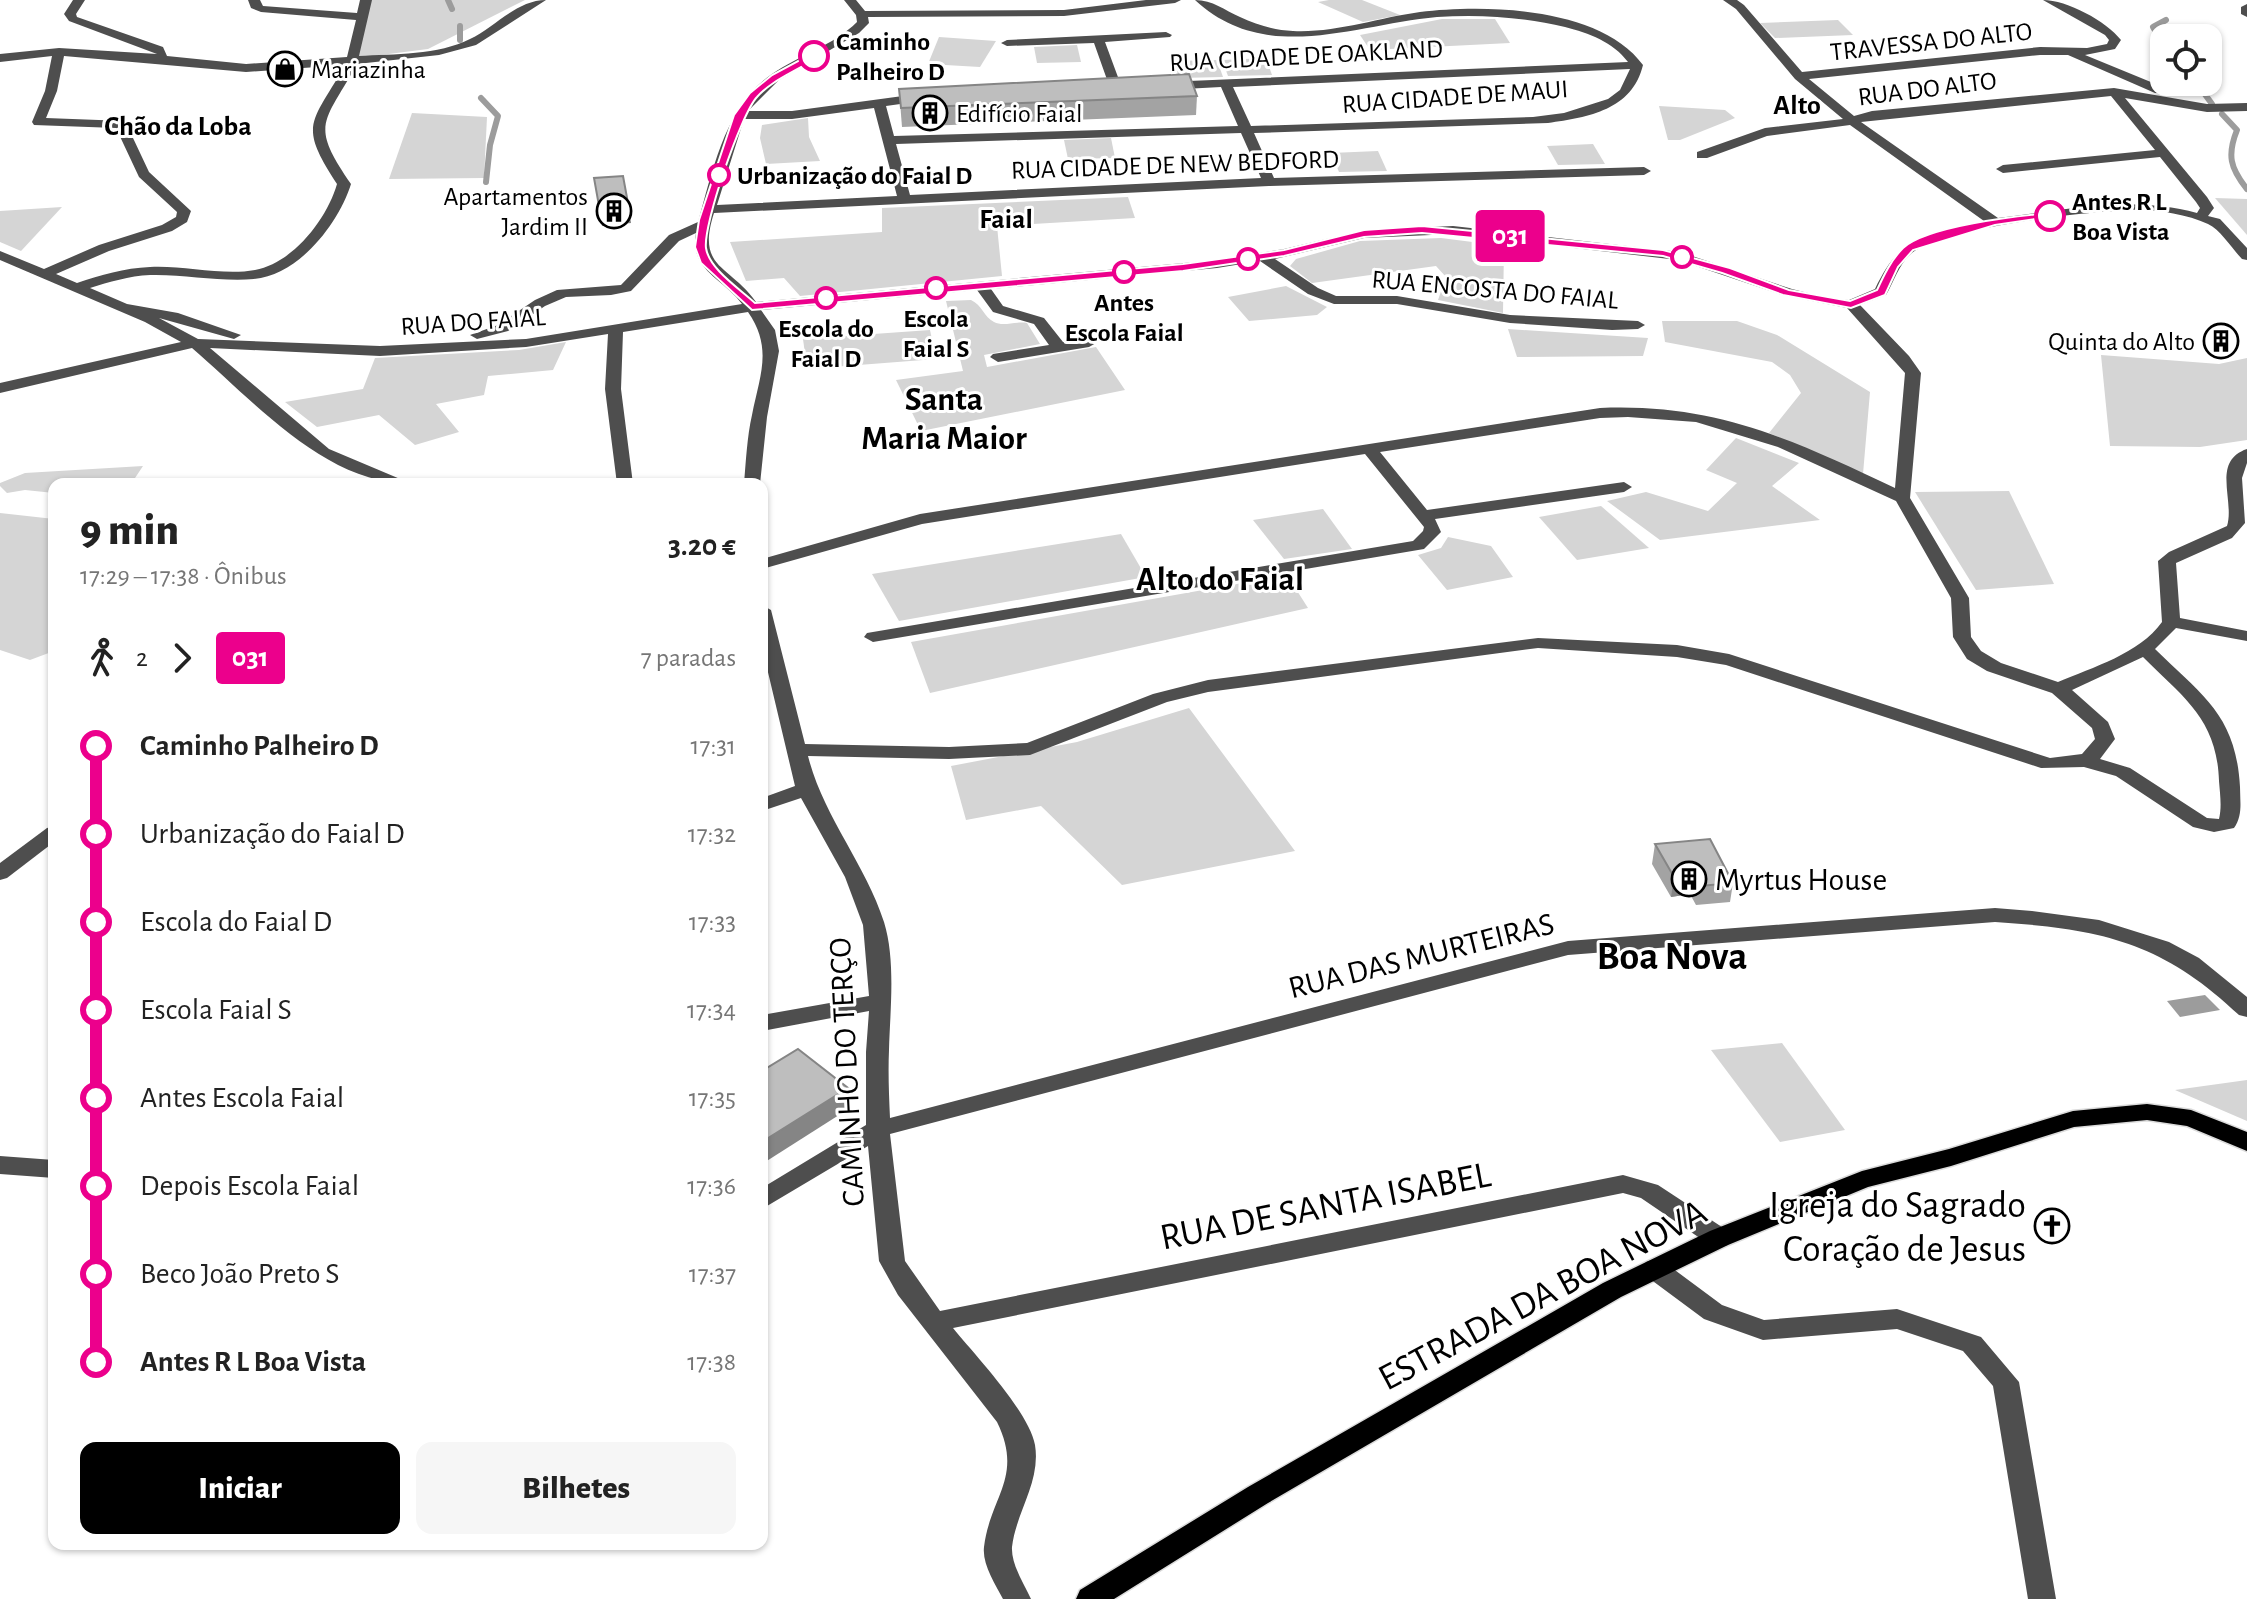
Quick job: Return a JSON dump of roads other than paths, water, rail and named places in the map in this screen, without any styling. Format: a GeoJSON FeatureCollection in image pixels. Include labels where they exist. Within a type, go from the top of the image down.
{"type":"FeatureCollection","features":[{"type":"Feature","properties":{"kind":"main road","name":"ESTRADA DA BOA NOVA"},"geometry":{"type":"LineString","coordinates":[[1090,1599],[1258,1495],[1612,1290],[1719,1238],[1862,1180],[1951,1157],[2073,1119],[2147,1112],[2191,1118],[2247,1142]]}},
{"type":"Feature","properties":{"kind":"street"},"geometry":{"type":"LineString","coordinates":[[79,0],[70,14],[73,19],[159,49],[163,54],[159,59]]}},
{"type":"Feature","properties":{"kind":"street"},"geometry":{"type":"LineString","coordinates":[[254,0],[255,6],[261,9],[362,17]]}},
{"type":"Feature","properties":{"kind":"street"},"geometry":{"type":"LineString","coordinates":[[75,288],[116,275],[150,271],[255,275],[270,272],[295,256],[334,211],[342,196],[344,184],[318,145],[316,135],[318,124],[352,62],[366,0]]}},
{"type":"Feature","properties":{"kind":"street"},"geometry":{"type":"LineString","coordinates":[[0,58],[59,52],[246,68],[352,62],[429,53],[472,43],[540,0]]}},
{"type":"Feature","properties":{"kind":"street"},"geometry":{"type":"LineString","coordinates":[[753,478],[759,417],[769,374],[771,351],[768,330],[752,306],[706,263],[700,247],[706,216],[739,115],[754,95],[775,77],[855,31],[863,23],[862,14],[850,0]]}},
{"type":"Feature","properties":{"kind":"street"},"geometry":{"type":"LineString","coordinates":[[862,14],[1064,13],[1175,0]]}},
{"type":"Feature","properties":{"kind":"street","name":"RUA CIDADE DE MAUI"},"geometry":{"type":"LineString","coordinates":[[889,140],[1533,121],[1563,117],[1598,107],[1625,95],[1636,81],[1637,65],[1625,50],[1609,39],[1559,23],[1518,16],[1449,12],[1331,32],[1292,34],[1249,27],[1201,0]]}},
{"type":"Feature","properties":{"kind":"street"},"geometry":{"type":"LineString","coordinates":[[1729,0],[1740,7],[1799,76],[1870,136],[1995,222]]}},
{"type":"Feature","properties":{"kind":"street","name":"TRAVESSA DO ALTO"},"geometry":{"type":"LineString","coordinates":[[1799,76],[2040,51],[2067,52],[2111,47],[2115,40],[2109,33],[2049,0]]}},
{"type":"Feature","properties":{"kind":"street"},"geometry":{"type":"LineString","coordinates":[[2247,7],[2247,14]]}},
{"type":"Feature","properties":{"kind":"street"},"geometry":{"type":"LineString","coordinates":[[1007,43],[1166,35]]}},
{"type":"Feature","properties":{"kind":"street"},"geometry":{"type":"LineString","coordinates":[[1098,39],[1116,88]]}},
{"type":"Feature","properties":{"kind":"street"},"geometry":{"type":"LineString","coordinates":[[44,274],[104,248],[167,228],[182,219],[184,211],[148,184],[124,141],[121,124],[38,122],[51,91],[59,52]]}},
{"type":"Feature","properties":{"kind":"street"},"geometry":{"type":"LineString","coordinates":[[2067,52],[2196,105],[2219,109],[2247,107]]}},
{"type":"Feature","properties":{"kind":"street","name":"RUA CIDADE DE OAKLAND"},"geometry":{"type":"LineString","coordinates":[[1148,87],[1637,65]]}},
{"type":"Feature","properties":{"kind":"street"},"geometry":{"type":"LineString","coordinates":[[1226,84],[1269,182]]}},
{"type":"Feature","properties":{"kind":"street","name":"RUA CIDADE DE OAKLAND"},"geometry":{"type":"LineString","coordinates":[[1101,88],[1132,87]]}},
{"type":"Feature","properties":{"kind":"street"},"geometry":{"type":"LineString","coordinates":[[2114,92],[2207,208],[2201,216]]}},
{"type":"Feature","properties":{"kind":"street","name":"RUA DO ALTO"},"geometry":{"type":"LineString","coordinates":[[1702,155],[1765,132],[1872,115],[2114,92],[2196,105]]}},
{"type":"Feature","properties":{"kind":"street"},"geometry":{"type":"LineString","coordinates":[[739,115],[792,115],[944,96]]}},
{"type":"Feature","properties":{"kind":"street"},"geometry":{"type":"LineString","coordinates":[[879,102],[904,199]]}},
{"type":"Feature","properties":{"kind":"street"},"geometry":{"type":"LineString","coordinates":[[2003,169],[2164,153]]}},
{"type":"Feature","properties":{"kind":"street","name":"RUA CIDADE DE NEW BEDFORD"},"geometry":{"type":"LineString","coordinates":[[706,216],[904,199],[1269,182],[1644,171]]}},
{"type":"Feature","properties":{"kind":"street"},"geometry":{"type":"LineString","coordinates":[[2086,761],[2099,753],[2105,739],[2101,726],[2059,689],[1994,667],[1974,655],[1962,637],[1960,598],[1902,498],[1913,373],[1904,359],[1851,304],[1881,292],[1893,266],[1909,248],[1934,237],[1995,222],[2132,206],[2201,216],[2224,228],[2247,256]]}},
{"type":"Feature","properties":{"kind":"street"},"geometry":{"type":"LineString","coordinates":[[120,307],[173,316],[227,335],[373,342],[482,335],[510,327],[545,301],[564,292],[626,288],[674,238],[706,216]]}},
{"type":"Feature","properties":{"kind":"street","name":"RUA DO FAIAL"},"geometry":{"type":"LineString","coordinates":[[195,343],[380,351],[526,343],[616,331],[752,306],[1183,268],[1263,257],[1364,234],[1453,230],[1680,256],[1787,292],[1851,304]]}},
{"type":"Feature","properties":{"kind":"street"},"geometry":{"type":"LineString","coordinates":[[0,255],[195,343],[323,452],[350,466],[386,478]]}},
{"type":"Feature","properties":{"kind":"street","name":"RUA ENCOSTA DO FAIAL"},"geometry":{"type":"LineString","coordinates":[[1263,257],[1313,291],[1334,300],[1397,300],[1510,319],[1638,325]]}},
{"type":"Feature","properties":{"kind":"street"},"geometry":{"type":"LineString","coordinates":[[980,284],[998,309],[1039,321],[1059,347]]}},
{"type":"Feature","properties":{"kind":"street"},"geometry":{"type":"LineString","coordinates":[[616,331],[611,362],[611,396],[624,478]]}},
{"type":"Feature","properties":{"kind":"street"},"geometry":{"type":"LineString","coordinates":[[0,388],[195,343]]}},
{"type":"Feature","properties":{"kind":"street"},"geometry":{"type":"LineString","coordinates":[[998,357],[1089,343]]}},
{"type":"Feature","properties":{"kind":"street"},"geometry":{"type":"LineString","coordinates":[[768,562],[920,519],[1600,413],[1656,412],[1711,420],[1764,438],[1902,498]]}},
{"type":"Feature","properties":{"kind":"street"},"geometry":{"type":"LineString","coordinates":[[873,637],[1418,545],[1432,532],[1425,515],[1369,449]]}},
{"type":"Feature","properties":{"kind":"street"},"geometry":{"type":"LineString","coordinates":[[2059,689],[2144,648],[2166,632],[2171,622],[2167,561],[2177,552],[2231,531],[2237,522],[2233,471],[2236,463],[2247,454]]}},
{"type":"Feature","properties":{"kind":"street"},"geometry":{"type":"LineString","coordinates":[[1425,515],[1624,487]]}},
{"type":"Feature","properties":{"kind":"street"},"geometry":{"type":"LineString","coordinates":[[2171,622],[2247,636]]}},
{"type":"Feature","properties":{"kind":"street","name":"CAMINHO DO TERÇO"},"geometry":{"type":"LineString","coordinates":[[768,636],[806,789],[855,877],[874,925],[881,1001],[877,1052],[878,1129],[892,1261],[907,1288],[1007,1415],[1021,1443],[1021,1476],[998,1548],[1001,1565],[1017,1599]]}},
{"type":"Feature","properties":{"kind":"street"},"geometry":{"type":"LineString","coordinates":[[794,750],[949,753],[1030,749],[1160,698],[1208,686],[1538,643],[1677,651],[1729,660],[2048,764],[2086,761],[2123,772],[2200,823],[2214,826],[2227,824],[2231,816],[2227,755],[2222,737],[2213,720],[2144,648]]}},
{"type":"Feature","properties":{"kind":"street"},"geometry":{"type":"LineString","coordinates":[[768,803],[806,789]]}},
{"type":"Feature","properties":{"kind":"street"},"geometry":{"type":"LineString","coordinates":[[0,873],[48,837]]}},
{"type":"Feature","properties":{"kind":"street","name":"RUA DAS MURTEIRAS"},"geometry":{"type":"LineString","coordinates":[[768,1196],[878,1129],[1568,948],[1995,915],[2053,918],[2107,926],[2143,939],[2197,965],[2247,1010]]}},
{"type":"Feature","properties":{"kind":"street"},"geometry":{"type":"LineString","coordinates":[[768,1022],[881,1001]]}},
{"type":"Feature","properties":{"kind":"street"},"geometry":{"type":"LineString","coordinates":[[0,1165],[48,1169]]}},
{"type":"Feature","properties":{"kind":"street","name":"RUA DE SANTA ISABEL"},"geometry":{"type":"LineString","coordinates":[[934,1322],[1623,1184],[1649,1191],[1719,1238]]}},
{"type":"Feature","properties":{"kind":"street"},"geometry":{"type":"LineString","coordinates":[[1655,1269],[1713,1312],[1763,1330],[1897,1319],[1972,1344],[2006,1382],[2042,1599]]}},
{"type":"Feature","properties":{"kind":"waterway"},"geometry":{"type":"LineString","coordinates":[[448,0],[452,9]]}},
{"type":"Feature","properties":{"kind":"waterway"},"geometry":{"type":"LineString","coordinates":[[2159,24],[2166,20]]}},
{"type":"Feature","properties":{"kind":"waterway"},"geometry":{"type":"LineString","coordinates":[[460,26],[460,40]]}},
{"type":"Feature","properties":{"kind":"waterway"},"geometry":{"type":"LineString","coordinates":[[2206,96],[2212,104]]}},
{"type":"Feature","properties":{"kind":"waterway"},"geometry":{"type":"LineString","coordinates":[[481,98],[498,116],[490,145],[486,182]]}},
{"type":"Feature","properties":{"kind":"waterway"},"geometry":{"type":"LineString","coordinates":[[2222,114],[2237,130],[2232,161],[2247,189]]}},
{"type":"Feature","properties":{"kind":"place","name":"Caminho Palheiro D"},"geometry":{"type":"Point","coordinates":[814,56]}},
{"type":"Feature","properties":{"kind":"place","name":"Mariazinha"},"geometry":{"type":"Point","coordinates":[285,69]}},
{"type":"Feature","properties":{"kind":"place","name":"Edifício Faial"},"geometry":{"type":"Point","coordinates":[930,113]}},
{"type":"Feature","properties":{"kind":"place","name":"Urbanização do Faial D"},"geometry":{"type":"Point","coordinates":[719,175]}},
{"type":"Feature","properties":{"kind":"place","name":"Apartamentos Jardim II"},"geometry":{"type":"Point","coordinates":[614,211]}},
{"type":"Feature","properties":{"kind":"place","name":"Antes R L Boa Vista"},"geometry":{"type":"Point","coordinates":[2050,216]}},
{"type":"Feature","properties":{"kind":"place","name":"Antes Escola Faial"},"geometry":{"type":"Point","coordinates":[1124,272]}},
{"type":"Feature","properties":{"kind":"place","name":"Escola Faial S"},"geometry":{"type":"Point","coordinates":[936,288]}},
{"type":"Feature","properties":{"kind":"place","name":"Escola do Faial D"},"geometry":{"type":"Point","coordinates":[826,298]}},
{"type":"Feature","properties":{"kind":"place","name":"Quinta do Alto"},"geometry":{"type":"Point","coordinates":[2221,341]}},
{"type":"Feature","properties":{"kind":"place","name":"Myrtus House"},"geometry":{"type":"Point","coordinates":[1689,879]}},
{"type":"Feature","properties":{"kind":"place","name":"Igreja do Sagrado Coração de Jesus"},"geometry":{"type":"Point","coordinates":[2052,1226]}},
{"type":"Feature","properties":{"kind":"district","name":"Alto"},"geometry":{"type":"Point","coordinates":[1797,104]}},
{"type":"Feature","properties":{"kind":"district","name":"Chão da Loba"},"geometry":{"type":"Point","coordinates":[178,125]}},
{"type":"Feature","properties":{"kind":"district","name":"Faial"},"geometry":{"type":"Point","coordinates":[1006,218]}},
{"type":"Feature","properties":{"kind":"district","name":"Santa Maria Maior"},"geometry":{"type":"Point","coordinates":[944,418]}},
{"type":"Feature","properties":{"kind":"district","name":"Alto do Faial"},"geometry":{"type":"Point","coordinates":[1220,578]}},
{"type":"Feature","properties":{"kind":"district","name":"Boa Nova"},"geometry":{"type":"Point","coordinates":[1672,955]}}]}
